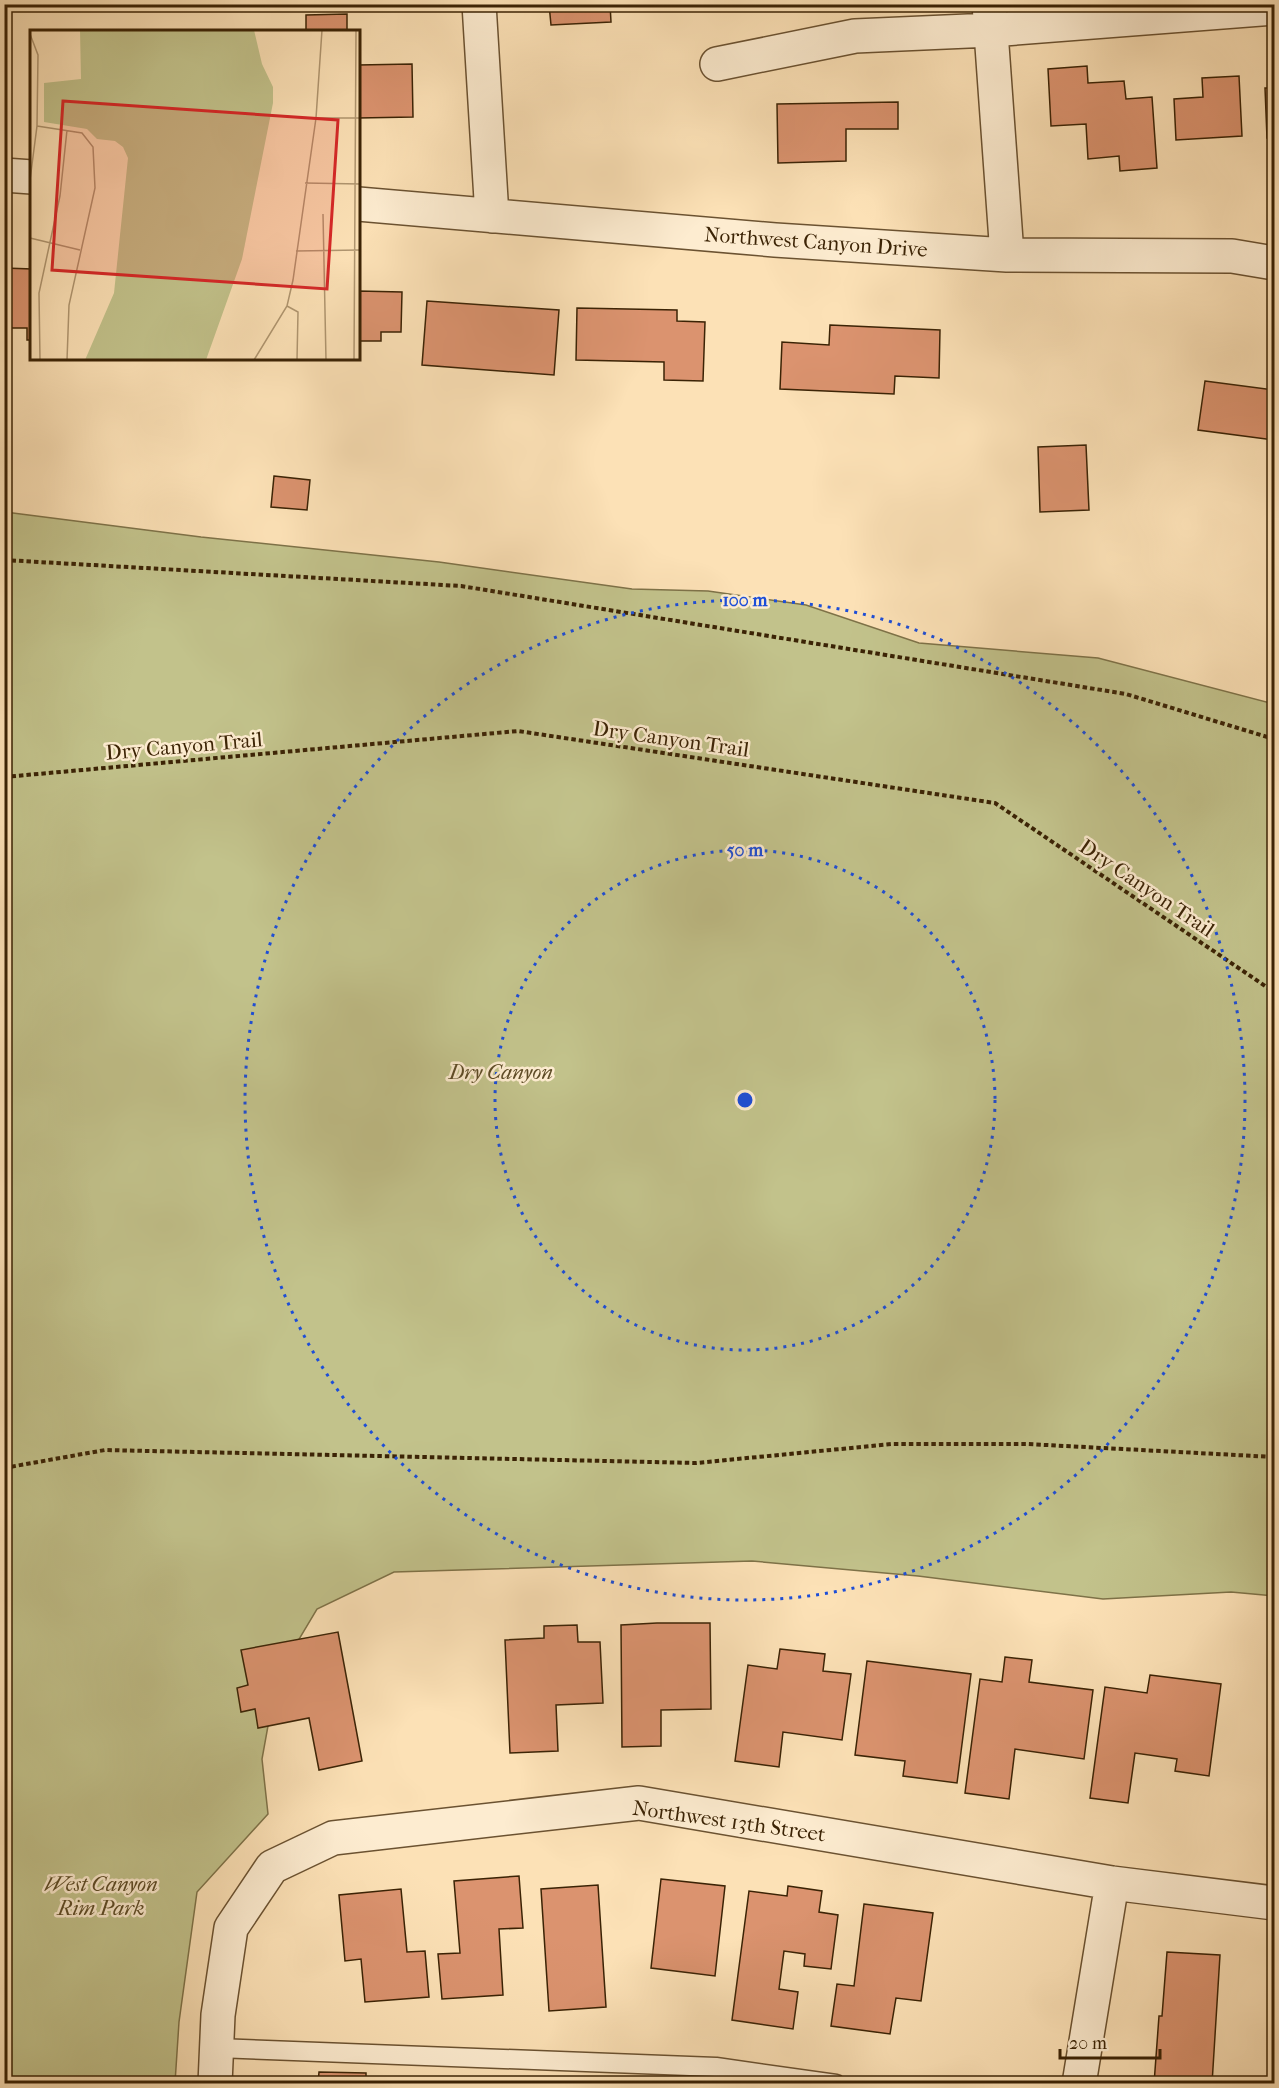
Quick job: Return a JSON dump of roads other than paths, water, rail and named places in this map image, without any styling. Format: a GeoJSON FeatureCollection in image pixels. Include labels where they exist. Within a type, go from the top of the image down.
{"type":"FeatureCollection","features":[{"type":"Feature","properties":{"kind":"street"},"geometry":{"type":"LineString","coordinates":[[479,4],[492,216]]}},
{"type":"Feature","properties":{"kind":"street"},"geometry":{"type":"LineString","coordinates":[[717,64],[855,36],[990,17],[1275,8]]}},
{"type":"Feature","properties":{"kind":"street"},"geometry":{"type":"LineString","coordinates":[[990,17],[1007,255]]}},
{"type":"Feature","properties":{"kind":"street"},"geometry":{"type":"LineString","coordinates":[[4,175],[30,177]]}},
{"type":"Feature","properties":{"kind":"street","name":"Northwest Canyon Drive"},"geometry":{"type":"LineString","coordinates":[[360,204],[775,240],[1007,255],[1232,256],[1275,263]]}},
{"type":"Feature","properties":{"kind":"street","name":"Northwest 13th Street"},"geometry":{"type":"LineString","coordinates":[[215,2084],[218,2015],[231,1928],[272,1867],[333,1838],[639,1803],[1112,1883],[1275,1904]]}},
{"type":"Feature","properties":{"kind":"street"},"geometry":{"type":"LineString","coordinates":[[1079,2084],[1112,1883]]}},
{"type":"Feature","properties":{"kind":"lane"},"geometry":{"type":"LineString","coordinates":[[217,2048],[716,2067],[836,2084]]}},
{"type":"Feature","properties":{"kind":"park label","name":"Dry Canyon"},"geometry":{"type":"Point","coordinates":[501,1072]}},
{"type":"Feature","properties":{"kind":"park label","name":"West Canyon Rim Park"},"geometry":{"type":"Point","coordinates":[101,1896]}}]}
